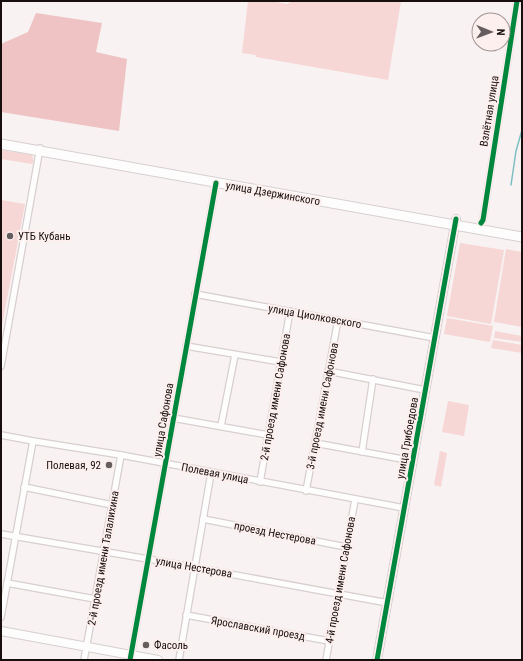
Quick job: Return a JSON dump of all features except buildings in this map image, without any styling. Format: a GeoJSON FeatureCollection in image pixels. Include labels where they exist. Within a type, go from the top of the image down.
{"type":"FeatureCollection","features":[{"type":"Feature","properties":{"kind":"main road","name":"улица Дзержинского"},"geometry":{"type":"LineString","coordinates":[[1,140],[39,149],[216,183],[455,222],[482,223],[522,230]]}},
{"type":"Feature","properties":{"kind":"main road","name":"улица Дзержинского"},"geometry":{"type":"LineString","coordinates":[[1,144],[144,164],[455,222],[522,237]]}},
{"type":"Feature","properties":{"kind":"street","name":"Взлётная улица"},"geometry":{"type":"LineString","coordinates":[[482,223],[517,1]]}},
{"type":"Feature","properties":{"kind":"street"},"geometry":{"type":"LineString","coordinates":[[1,366],[39,149]]}},
{"type":"Feature","properties":{"kind":"street","name":"улица Сафонова"},"geometry":{"type":"LineString","coordinates":[[130,658],[216,183]]}},
{"type":"Feature","properties":{"kind":"street","name":"улица Грибоедова"},"geometry":{"type":"LineString","coordinates":[[377,660],[455,222]]}},
{"type":"Feature","properties":{"kind":"street","name":"улица Циолковского"},"geometry":{"type":"LineString","coordinates":[[195,294],[435,338]]}},
{"type":"Feature","properties":{"kind":"street","name":"2-й проезд имени Сафонова"},"geometry":{"type":"LineString","coordinates":[[260,482],[290,312]]}},
{"type":"Feature","properties":{"kind":"street","name":"3-й проезд имени Сафонова"},"geometry":{"type":"LineString","coordinates":[[306,491],[338,320]]}},
{"type":"Feature","properties":{"kind":"street"},"geometry":{"type":"LineString","coordinates":[[186,346],[281,362]]}},
{"type":"Feature","properties":{"kind":"street"},"geometry":{"type":"LineString","coordinates":[[221,426],[235,355]]}},
{"type":"Feature","properties":{"kind":"street"},"geometry":{"type":"LineString","coordinates":[[328,372],[373,379],[425,390]]}},
{"type":"Feature","properties":{"kind":"street"},"geometry":{"type":"LineString","coordinates":[[362,452],[373,379]]}},
{"type":"Feature","properties":{"kind":"street"},"geometry":{"type":"LineString","coordinates":[[173,418],[268,435]]}},
{"type":"Feature","properties":{"kind":"street","name":"Полевая улица"},"geometry":{"type":"LineString","coordinates":[[1,435],[121,455],[354,500],[404,508]]}},
{"type":"Feature","properties":{"kind":"street"},"geometry":{"type":"LineString","coordinates":[[1,617],[33,441]]}},
{"type":"Feature","properties":{"kind":"street"},"geometry":{"type":"LineString","coordinates":[[315,443],[413,461]]}},
{"type":"Feature","properties":{"kind":"street","name":"2-й проезд имени Талалихина"},"geometry":{"type":"LineString","coordinates":[[84,660],[121,455]]}},
{"type":"Feature","properties":{"kind":"street"},"geometry":{"type":"LineString","coordinates":[[178,660],[211,473]]}},
{"type":"Feature","properties":{"kind":"street"},"geometry":{"type":"LineString","coordinates":[[24,488],[112,505]]}},
{"type":"Feature","properties":{"kind":"street","name":"4-й проезд имени Сафонова"},"geometry":{"type":"LineString","coordinates":[[326,660],[354,500]]}},
{"type":"Feature","properties":{"kind":"street","name":"проезд Нестерова"},"geometry":{"type":"LineString","coordinates":[[203,519],[346,547]]}},
{"type":"Feature","properties":{"kind":"street","name":"улица Нестерова"},"geometry":{"type":"LineString","coordinates":[[1,534],[388,603]]}},
{"type":"Feature","properties":{"kind":"street"},"geometry":{"type":"LineString","coordinates":[[7,583],[95,599]]}},
{"type":"Feature","properties":{"kind":"street","name":"Ярославский проезд"},"geometry":{"type":"LineString","coordinates":[[186,615],[329,641]]}},
{"type":"Feature","properties":{"kind":"street"},"geometry":{"type":"LineString","coordinates":[[1,631],[87,647],[130,658],[158,660]]}},
{"type":"Feature","properties":{"kind":"shaded area"},"geometry":{"type":"Polygon","coordinates":[[[248,1],[271,1],[287,4],[293,1],[401,1],[388,80],[256,57],[256,55],[242,53],[248,1]]]}},
{"type":"Feature","properties":{"kind":"shaded area"},"geometry":{"type":"Polygon","coordinates":[[[36,13],[102,23],[96,52],[127,59],[119,131],[1,112],[1,44],[28,32],[36,13]]]}},
{"type":"Feature","properties":{"kind":"shaded area"},"geometry":{"type":"Polygon","coordinates":[[[1,150],[32,155],[34,162],[32,164],[1,159],[1,150]]]}},
{"type":"Feature","properties":{"kind":"shaded area","name":"УТБ Кубань"},"geometry":{"type":"Polygon","coordinates":[[[1,200],[25,204],[1,331],[1,200]]]}},
{"type":"Feature","properties":{"kind":"shaded area"},"geometry":{"type":"Polygon","coordinates":[[[460,243],[504,250],[491,324],[447,316],[460,243]]]}},
{"type":"Feature","properties":{"kind":"shaded area"},"geometry":{"type":"Polygon","coordinates":[[[506,249],[522,252],[522,327],[494,322],[506,249]]]}},
{"type":"Feature","properties":{"kind":"shaded area"},"geometry":{"type":"Polygon","coordinates":[[[447,318],[493,326],[490,342],[444,334],[447,318]]]}},
{"type":"Feature","properties":{"kind":"shaded area"},"geometry":{"type":"Polygon","coordinates":[[[495,331],[522,336],[522,342],[494,338],[495,331]]]}},
{"type":"Feature","properties":{"kind":"shaded area"},"geometry":{"type":"Polygon","coordinates":[[[493,340],[522,345],[522,353],[491,348],[493,340]]]}},
{"type":"Feature","properties":{"kind":"shaded area"},"geometry":{"type":"Polygon","coordinates":[[[448,401],[469,405],[464,436],[442,432],[448,401]]]}},
{"type":"Feature","properties":{"kind":"shaded area"},"geometry":{"type":"Polygon","coordinates":[[[440,451],[447,453],[441,487],[434,485],[440,451]]]}},
{"type":"Feature","properties":{"kind":"waterway"},"geometry":{"type":"LineString","coordinates":[[511,185],[516,151],[522,130]]}},
{"type":"Feature","properties":{"kind":"cycle path"},"geometry":{"type":"LineString","coordinates":[[481,223],[483,220],[517,1]]}},
{"type":"Feature","properties":{"kind":"cycle path"},"geometry":{"type":"LineString","coordinates":[[130,660],[216,183]]}},
{"type":"Feature","properties":{"kind":"cycle path"},"geometry":{"type":"LineString","coordinates":[[377,660],[456,219]]}},
{"type":"Feature","properties":{"kind":"place","name":"УТБ Кубань"},"geometry":{"type":"Point","coordinates":[10,236]}},
{"type":"Feature","properties":{"kind":"place","name":"Полевая, 92"},"geometry":{"type":"Point","coordinates":[109,465]}},
{"type":"Feature","properties":{"kind":"place","name":"Фасоль"},"geometry":{"type":"Point","coordinates":[146,645]}}]}
